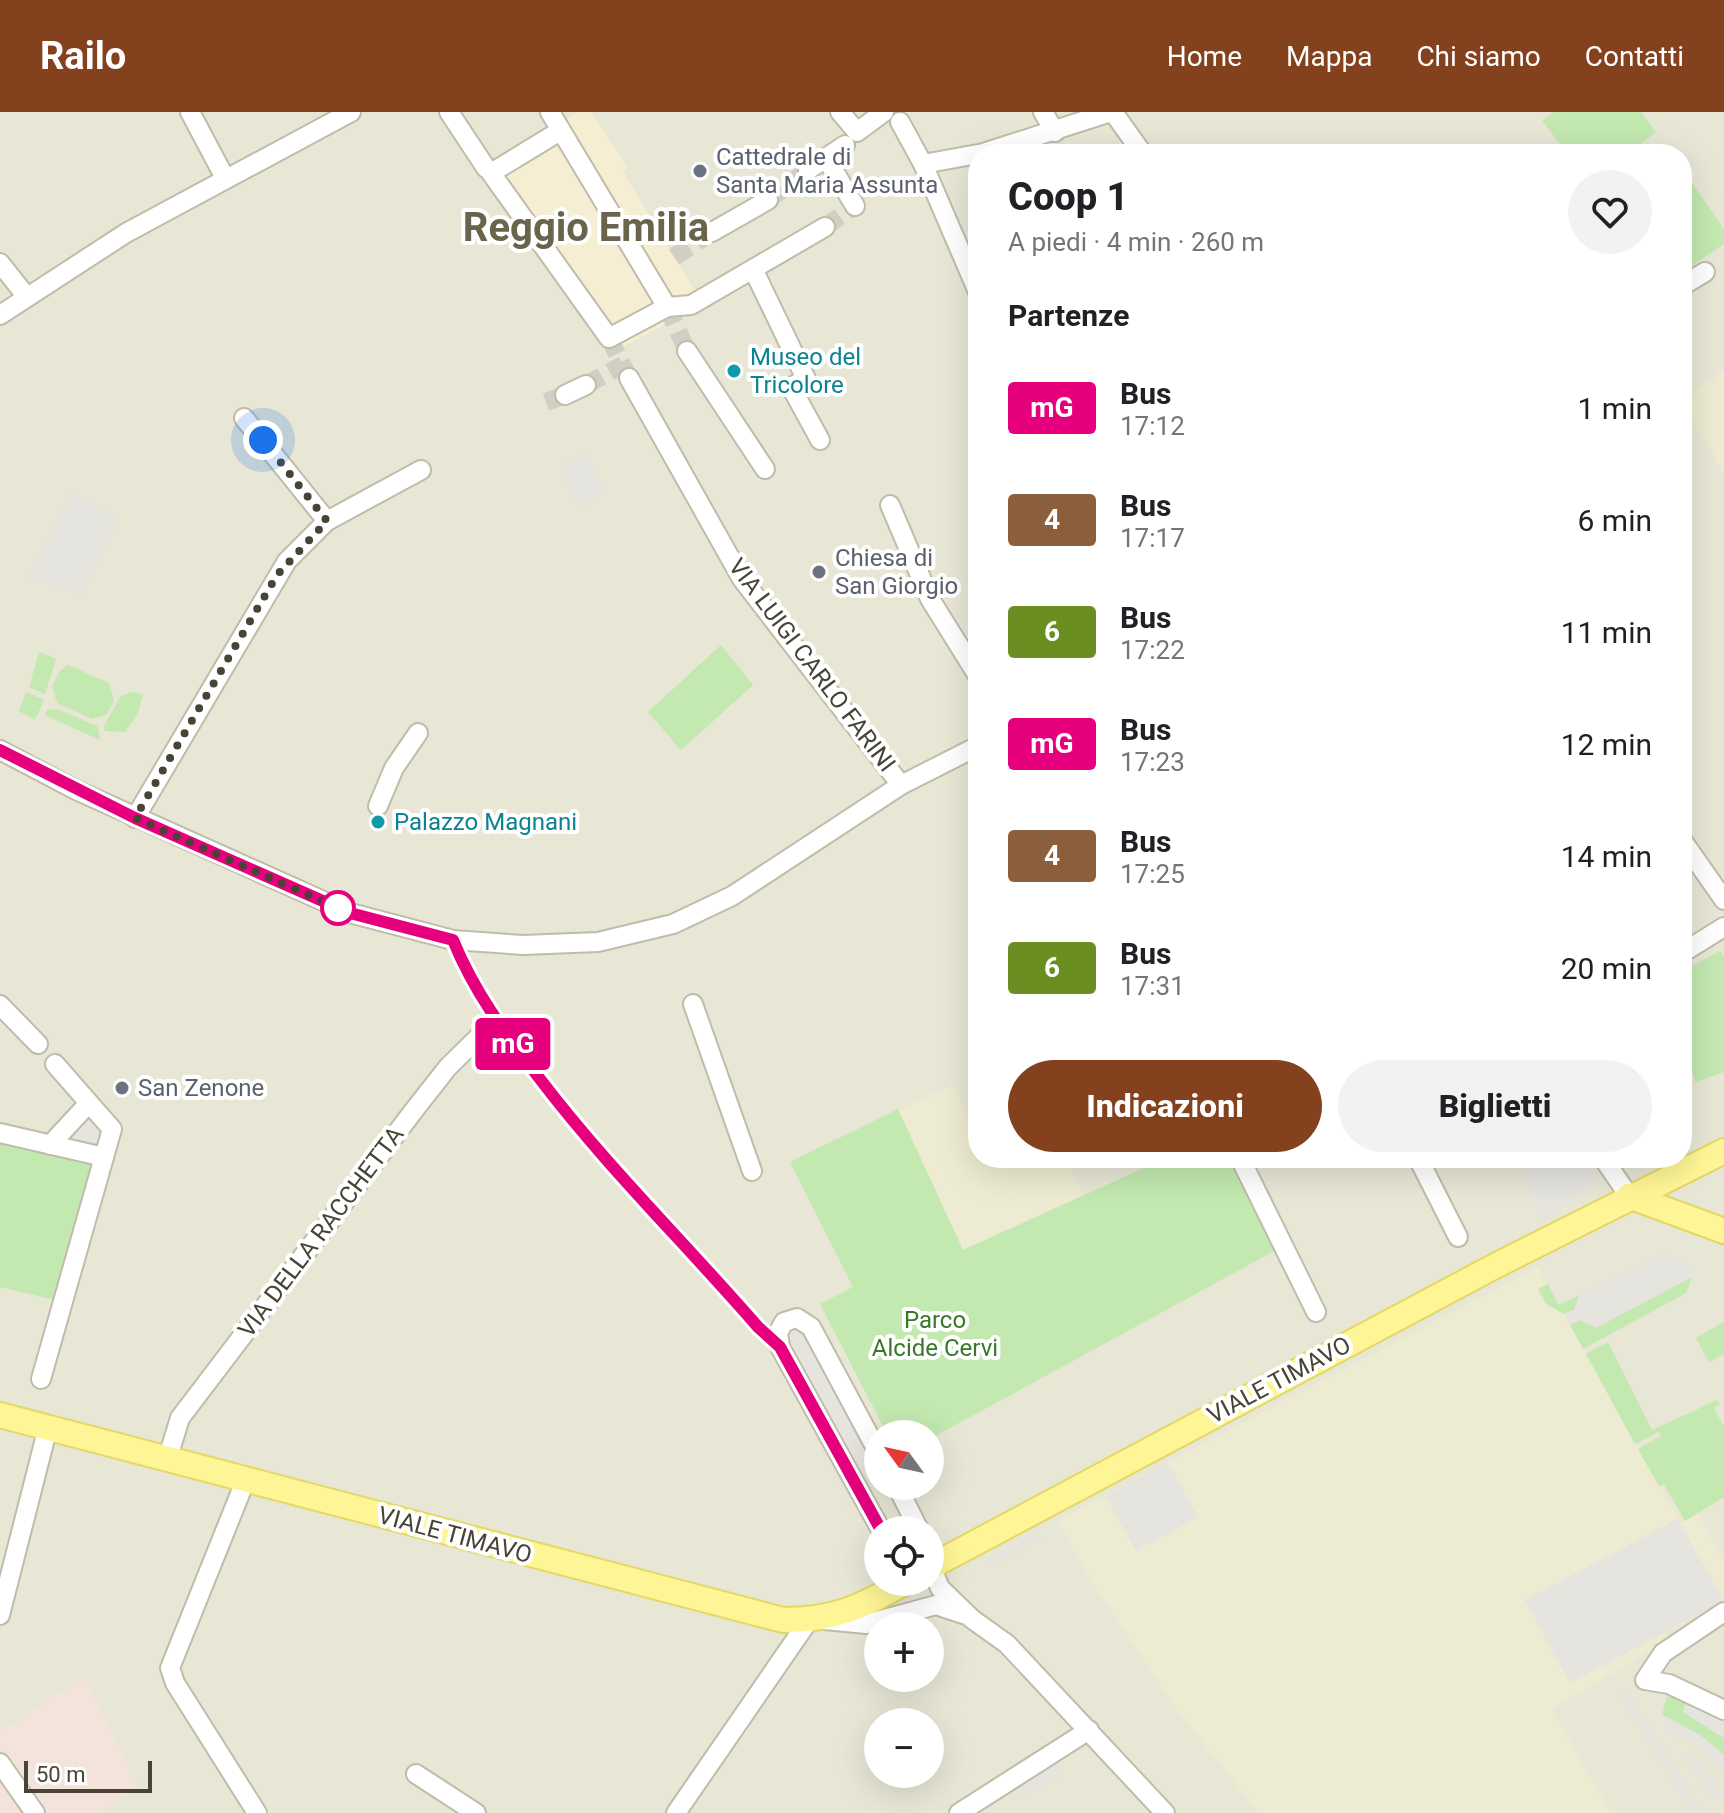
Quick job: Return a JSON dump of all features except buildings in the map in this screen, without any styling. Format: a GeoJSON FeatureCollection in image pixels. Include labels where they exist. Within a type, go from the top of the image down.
{"type":"FeatureCollection","features":[{"type":"Feature","properties":{"kind":"main road","name":"VIALE TIMAVO"},"geometry":{"type":"LineString","coordinates":[[1692,1166],[1724,1151]]}},
{"type":"Feature","properties":{"kind":"main road","name":"VIALE TIMAVO"},"geometry":{"type":"LineString","coordinates":[[944,1559],[1629,1196],[1688,1168]]}},
{"type":"Feature","properties":{"kind":"main road"},"geometry":{"type":"LineString","coordinates":[[1629,1196],[1724,1231]]}},
{"type":"Feature","properties":{"kind":"main road","name":"VIALE TIMAVO"},"geometry":{"type":"LineString","coordinates":[[0,1415],[168,1457],[746,1613],[783,1620],[815,1620],[880,1596]]}},
{"type":"Feature","properties":{"kind":"street"},"geometry":{"type":"LineString","coordinates":[[190,112],[225,178]]}},
{"type":"Feature","properties":{"kind":"street"},"geometry":{"type":"LineString","coordinates":[[0,315],[126,233],[351,112]]}},
{"type":"Feature","properties":{"kind":"street"},"geometry":{"type":"LineString","coordinates":[[449,112],[486,168]]}},
{"type":"Feature","properties":{"kind":"street"},"geometry":{"type":"LineString","coordinates":[[550,112],[667,307]]}},
{"type":"Feature","properties":{"kind":"street"},"geometry":{"type":"LineString","coordinates":[[840,112],[857,132],[892,117],[923,164],[968,269]]}},
{"type":"Feature","properties":{"kind":"street"},"geometry":{"type":"LineString","coordinates":[[1043,112],[1055,132]]}},
{"type":"Feature","properties":{"kind":"street"},"geometry":{"type":"LineString","coordinates":[[1014,144],[1055,132],[1086,117],[1112,112],[1136,144]]}},
{"type":"Feature","properties":{"kind":"street"},"geometry":{"type":"LineString","coordinates":[[560,131],[491,173],[609,338],[667,307],[682,308],[701,300],[825,227]]}},
{"type":"Feature","properties":{"kind":"street"},"geometry":{"type":"LineString","coordinates":[[808,170],[845,145]]}},
{"type":"Feature","properties":{"kind":"street"},"geometry":{"type":"LineString","coordinates":[[923,164],[968,156]]}},
{"type":"Feature","properties":{"kind":"street"},"geometry":{"type":"LineString","coordinates":[[826,158],[855,206]]}},
{"type":"Feature","properties":{"kind":"street"},"geometry":{"type":"LineString","coordinates":[[712,232],[768,200]]}},
{"type":"Feature","properties":{"kind":"street"},"geometry":{"type":"LineString","coordinates":[[0,263],[27,297]]}},
{"type":"Feature","properties":{"kind":"street"},"geometry":{"type":"LineString","coordinates":[[754,271],[806,379],[791,387],[820,440]]}},
{"type":"Feature","properties":{"kind":"street"},"geometry":{"type":"LineString","coordinates":[[1692,280],[1705,272]]}},
{"type":"Feature","properties":{"kind":"street"},"geometry":{"type":"LineString","coordinates":[[687,351],[765,469]]}},
{"type":"Feature","properties":{"kind":"street","name":"VIA LUIGI CARLO FARINI"},"geometry":{"type":"LineString","coordinates":[[629,378],[742,579],[901,785]]}},
{"type":"Feature","properties":{"kind":"street"},"geometry":{"type":"LineString","coordinates":[[565,395],[586,385]]}},
{"type":"Feature","properties":{"kind":"street"},"geometry":{"type":"LineString","coordinates":[[244,418],[327,521]]}},
{"type":"Feature","properties":{"kind":"street"},"geometry":{"type":"LineString","coordinates":[[135,818],[277,575],[327,521],[421,470]]}},
{"type":"Feature","properties":{"kind":"street"},"geometry":{"type":"LineString","coordinates":[[890,505],[930,599],[968,660]]}},
{"type":"Feature","properties":{"kind":"street"},"geometry":{"type":"LineString","coordinates":[[378,806],[394,768],[418,733]]}},
{"type":"Feature","properties":{"kind":"street"},"geometry":{"type":"LineString","coordinates":[[0,750],[135,818],[350,913],[453,940],[487,945],[598,942],[673,924],[732,896],[865,807],[968,751]]}},
{"type":"Feature","properties":{"kind":"street"},"geometry":{"type":"LineString","coordinates":[[1692,854],[1724,900]]}},
{"type":"Feature","properties":{"kind":"street"},"geometry":{"type":"LineString","coordinates":[[1692,947],[1724,927]]}},
{"type":"Feature","properties":{"kind":"street"},"geometry":{"type":"LineString","coordinates":[[693,1004],[752,1171]]}},
{"type":"Feature","properties":{"kind":"street"},"geometry":{"type":"LineString","coordinates":[[0,1005],[38,1044]]}},
{"type":"Feature","properties":{"kind":"street","name":"VIA DELLA RACCHETTA"},"geometry":{"type":"LineString","coordinates":[[168,1457],[180,1418],[405,1121],[448,1067],[495,1021]]}},
{"type":"Feature","properties":{"kind":"street"},"geometry":{"type":"LineString","coordinates":[[41,1379],[112,1129],[55,1064]]}},
{"type":"Feature","properties":{"kind":"street"},"geometry":{"type":"LineString","coordinates":[[50,1145],[89,1103]]}},
{"type":"Feature","properties":{"kind":"street"},"geometry":{"type":"LineString","coordinates":[[0,1133],[104,1157]]}},
{"type":"Feature","properties":{"kind":"street"},"geometry":{"type":"LineString","coordinates":[[1245,1168],[1316,1312]]}},
{"type":"Feature","properties":{"kind":"street"},"geometry":{"type":"LineString","coordinates":[[1423,1168],[1458,1237]]}},
{"type":"Feature","properties":{"kind":"street"},"geometry":{"type":"LineString","coordinates":[[1610,1168],[1629,1196]]}},
{"type":"Feature","properties":{"kind":"street"},"geometry":{"type":"LineString","coordinates":[[864,1426],[811,1327],[801,1319],[792,1317],[784,1322],[778,1333],[780,1347],[864,1499]]}},
{"type":"Feature","properties":{"kind":"street"},"geometry":{"type":"LineString","coordinates":[[0,1615],[48,1427]]}},
{"type":"Feature","properties":{"kind":"street"},"geometry":{"type":"LineString","coordinates":[[246,1479],[171,1663],[175,1683],[257,1813]]}},
{"type":"Feature","properties":{"kind":"street"},"geometry":{"type":"LineString","coordinates":[[944,1584],[972,1619]]}},
{"type":"Feature","properties":{"kind":"street"},"geometry":{"type":"LineString","coordinates":[[676,1813],[815,1620],[866,1624],[936,1605],[972,1619],[1007,1644],[1165,1813]]}},
{"type":"Feature","properties":{"kind":"street"},"geometry":{"type":"LineString","coordinates":[[1724,1612],[1675,1643],[1652,1666],[1645,1680],[1669,1684],[1724,1710]]}},
{"type":"Feature","properties":{"kind":"street"},"geometry":{"type":"LineString","coordinates":[[959,1813],[1089,1730]]}},
{"type":"Feature","properties":{"kind":"street"},"geometry":{"type":"LineString","coordinates":[[0,1763],[35,1813]]}},
{"type":"Feature","properties":{"kind":"street"},"geometry":{"type":"LineString","coordinates":[[416,1774],[476,1813]]}},
{"type":"Feature","properties":{"kind":"shaded area"},"geometry":{"type":"Polygon","coordinates":[[[0,112],[1724,112],[1724,1813],[0,1813],[0,112]]]}},
{"type":"Feature","properties":{"kind":"shaded area"},"geometry":{"type":"Polygon","coordinates":[[[577,112],[591,112],[628,168],[623,172],[703,304],[611,353],[483,170],[577,112]]]}},
{"type":"Feature","properties":{"kind":"shaded area"},"geometry":{"type":"Polygon","coordinates":[[[1724,371],[1724,472],[1692,422],[1692,392],[1724,371]]]}},
{"type":"Feature","properties":{"kind":"shaded area"},"geometry":{"type":"Polygon","coordinates":[[[585,453],[606,493],[581,506],[560,468],[585,453]]]}},
{"type":"Feature","properties":{"kind":"shaded area"},"geometry":{"type":"Polygon","coordinates":[[[72,492],[118,519],[83,594],[29,577],[72,492]]]}},
{"type":"Feature","properties":{"kind":"shaded area"},"geometry":{"type":"Polygon","coordinates":[[[953,1085],[968,1119],[968,1168],[1071,1168],[1083,1195],[963,1250],[898,1110],[953,1085]]]}},
{"type":"Feature","properties":{"kind":"shaded area"},"geometry":{"type":"Polygon","coordinates":[[[89,1103],[112,1129],[104,1157],[50,1145],[89,1103]]]}},
{"type":"Feature","properties":{"kind":"shaded area"},"geometry":{"type":"Polygon","coordinates":[[[1524,1168],[1596,1168],[1595,1183],[1543,1222],[1525,1187],[1524,1168]]]}},
{"type":"Feature","properties":{"kind":"shaded area"},"geometry":{"type":"Polygon","coordinates":[[[1663,1255],[1694,1268],[1692,1277],[1596,1328],[1579,1320],[1570,1325],[1564,1314],[1574,1310],[1579,1295],[1663,1255]]]}},
{"type":"Feature","properties":{"kind":"shaded area"},"geometry":{"type":"Polygon","coordinates":[[[1538,1267],[1680,1522],[1698,1513],[1724,1560],[1724,1600],[1666,1633],[1668,1640],[1552,1709],[1611,1813],[1259,1813],[1176,1709],[1089,1577],[1057,1520],[1538,1267]]]}},
{"type":"Feature","properties":{"kind":"shaded area"},"geometry":{"type":"Polygon","coordinates":[[[814,1317],[868,1420],[864,1420],[864,1496],[851,1503],[767,1344],[814,1317]]]}},
{"type":"Feature","properties":{"kind":"shaded area"},"geometry":{"type":"Polygon","coordinates":[[[1165,1464],[1170,1466],[1198,1517],[1136,1551],[1106,1496],[1165,1464]]]}},
{"type":"Feature","properties":{"kind":"shaded area"},"geometry":{"type":"Polygon","coordinates":[[[1678,1519],[1723,1601],[1570,1683],[1525,1600],[1678,1519]]]}},
{"type":"Feature","properties":{"kind":"shaded area"},"geometry":{"type":"Polygon","coordinates":[[[1034,1533],[1042,1538],[992,1566],[984,1561],[1034,1533]]]}},
{"type":"Feature","properties":{"kind":"shaded area"},"geometry":{"type":"Polygon","coordinates":[[[84,1676],[138,1787],[98,1813],[44,1813],[0,1748],[0,1732],[84,1676]]]}},
{"type":"Feature","properties":{"kind":"shaded area"},"geometry":{"type":"Polygon","coordinates":[[[1627,1691],[1702,1812],[1693,1813],[1620,1695],[1627,1691]]]}},
{"type":"Feature","properties":{"kind":"shaded area"},"geometry":{"type":"Polygon","coordinates":[[[1687,1699],[1724,1720],[1724,1738],[1683,1712],[1687,1699]]]}},
{"type":"Feature","properties":{"kind":"shaded area"},"geometry":{"type":"Polygon","coordinates":[[[1667,1717],[1700,1735],[1724,1755],[1724,1772],[1694,1744],[1664,1729],[1667,1717]]]}},
{"type":"Feature","properties":{"kind":"shaded area"},"geometry":{"type":"Polygon","coordinates":[[[1695,1755],[1721,1796],[1711,1797],[1684,1756],[1695,1755]]]}},
{"type":"Feature","properties":{"kind":"shaded area"},"geometry":{"type":"Polygon","coordinates":[[[1057,1762],[1063,1772],[1023,1798],[1016,1789],[1057,1762]]]}},
{"type":"Feature","properties":{"kind":"shaded area"},"geometry":{"type":"Polygon","coordinates":[[[0,1771],[27,1813],[0,1813],[0,1771]]]}},
{"type":"Feature","properties":{"kind":"green space"},"geometry":{"type":"Polygon","coordinates":[[[1554,112],[1641,112],[1656,132],[1640,144],[1560,144],[1542,120],[1554,112]]]}},
{"type":"Feature","properties":{"kind":"green space"},"geometry":{"type":"Polygon","coordinates":[[[1692,183],[1724,229],[1724,244],[1692,265],[1692,183]]]}},
{"type":"Feature","properties":{"kind":"green space"},"geometry":{"type":"Polygon","coordinates":[[[721,645],[753,685],[681,750],[648,712],[721,645]]]}},
{"type":"Feature","properties":{"kind":"green space"},"geometry":{"type":"Polygon","coordinates":[[[39,652],[56,659],[45,694],[29,687],[39,652]]]}},
{"type":"Feature","properties":{"kind":"green space"},"geometry":{"type":"Polygon","coordinates":[[[68,665],[109,683],[114,701],[106,715],[92,719],[57,703],[52,686],[60,671],[68,665]]]}},
{"type":"Feature","properties":{"kind":"green space"},"geometry":{"type":"Polygon","coordinates":[[[26,692],[44,700],[35,720],[19,711],[26,692]]]}},
{"type":"Feature","properties":{"kind":"green space"},"geometry":{"type":"Polygon","coordinates":[[[132,692],[143,694],[138,713],[125,732],[105,731],[104,726],[121,696],[132,692]]]}},
{"type":"Feature","properties":{"kind":"green space"},"geometry":{"type":"Polygon","coordinates":[[[57,709],[97,726],[100,740],[45,715],[47,710],[57,709]]]}},
{"type":"Feature","properties":{"kind":"green space"},"geometry":{"type":"Polygon","coordinates":[[[1720,951],[1724,956],[1724,1072],[1695,1082],[1692,1072],[1692,966],[1720,951]]]}},
{"type":"Feature","properties":{"kind":"green space","name":"Parco Alcide Cervi"},"geometry":{"type":"Polygon","coordinates":[[[898,1109],[963,1250],[1144,1168],[1234,1168],[1276,1250],[944,1431],[944,1420],[880,1420],[820,1304],[853,1287],[790,1162],[898,1109]]]}},
{"type":"Feature","properties":{"kind":"green space"},"geometry":{"type":"Polygon","coordinates":[[[0,1132],[104,1157],[63,1302],[0,1287],[0,1132]]]}},
{"type":"Feature","properties":{"kind":"green space"},"geometry":{"type":"Polygon","coordinates":[[[1692,1277],[1686,1293],[1583,1349],[1570,1325],[1579,1320],[1596,1327],[1692,1277]]]}},
{"type":"Feature","properties":{"kind":"green space"},"geometry":{"type":"Polygon","coordinates":[[[1548,1284],[1559,1305],[1579,1295],[1574,1310],[1564,1314],[1546,1304],[1538,1289],[1548,1284]]]}},
{"type":"Feature","properties":{"kind":"green space"},"geometry":{"type":"Polygon","coordinates":[[[1724,1322],[1724,1354],[1709,1362],[1696,1338],[1724,1322]]]}},
{"type":"Feature","properties":{"kind":"green space"},"geometry":{"type":"Polygon","coordinates":[[[1608,1342],[1652,1430],[1717,1400],[1720,1404],[1714,1408],[1724,1427],[1724,1497],[1685,1521],[1664,1484],[1659,1486],[1638,1449],[1661,1436],[1659,1432],[1635,1444],[1586,1354],[1608,1342]]]}},
{"type":"Feature","properties":{"kind":"green space"},"geometry":{"type":"Polygon","coordinates":[[[1667,1697],[1686,1701],[1683,1712],[1724,1738],[1724,1755],[1700,1735],[1662,1715],[1667,1697]]]}},
{"type":"Feature","properties":{"kind":"tunnel"},"geometry":{"type":"LineString","coordinates":[[768,200],[808,170]]}},
{"type":"Feature","properties":{"kind":"tunnel"},"geometry":{"type":"LineString","coordinates":[[825,227],[855,206]]}},
{"type":"Feature","properties":{"kind":"tunnel"},"geometry":{"type":"LineString","coordinates":[[674,257],[712,232]]}},
{"type":"Feature","properties":{"kind":"tunnel"},"geometry":{"type":"LineString","coordinates":[[667,307],[687,351]]}},
{"type":"Feature","properties":{"kind":"tunnel"},"geometry":{"type":"LineString","coordinates":[[609,338],[629,378]]}},
{"type":"Feature","properties":{"kind":"tunnel"},"geometry":{"type":"LineString","coordinates":[[586,385],[623,365]]}},
{"type":"Feature","properties":{"kind":"tunnel"},"geometry":{"type":"LineString","coordinates":[[546,402],[565,395]]}},
{"type":"Feature","properties":{"kind":"bus line","name":"mG"},"geometry":{"type":"LineString","coordinates":[[0,750],[135,818],[350,913],[415,933],[453,940],[472,984],[495,1021],[581,1131],[758,1327],[780,1347],[873,1516]]}},
{"type":"Feature","properties":{"kind":"place","name":"Cattedrale di Santa Maria Assunta"},"geometry":{"type":"Point","coordinates":[700,171]}},
{"type":"Feature","properties":{"kind":"place","name":"Museo del Tricolore"},"geometry":{"type":"Point","coordinates":[734,371]}},
{"type":"Feature","properties":{"kind":"place","name":"Chiesa di San Giorgio"},"geometry":{"type":"Point","coordinates":[819,572]}},
{"type":"Feature","properties":{"kind":"place","name":"Palazzo Magnani"},"geometry":{"type":"Point","coordinates":[378,822]}},
{"type":"Feature","properties":{"kind":"place","name":"San Zenone"},"geometry":{"type":"Point","coordinates":[122,1088]}},
{"type":"Feature","properties":{"kind":"district","name":"Reggio Emilia"},"geometry":{"type":"Point","coordinates":[586,227]}},
{"type":"Feature","properties":{"kind":"route"},"geometry":{"type":"LineString","coordinates":[[263,440],[327,521],[300,546],[277,575],[135,818],[338,908]]}}]}
